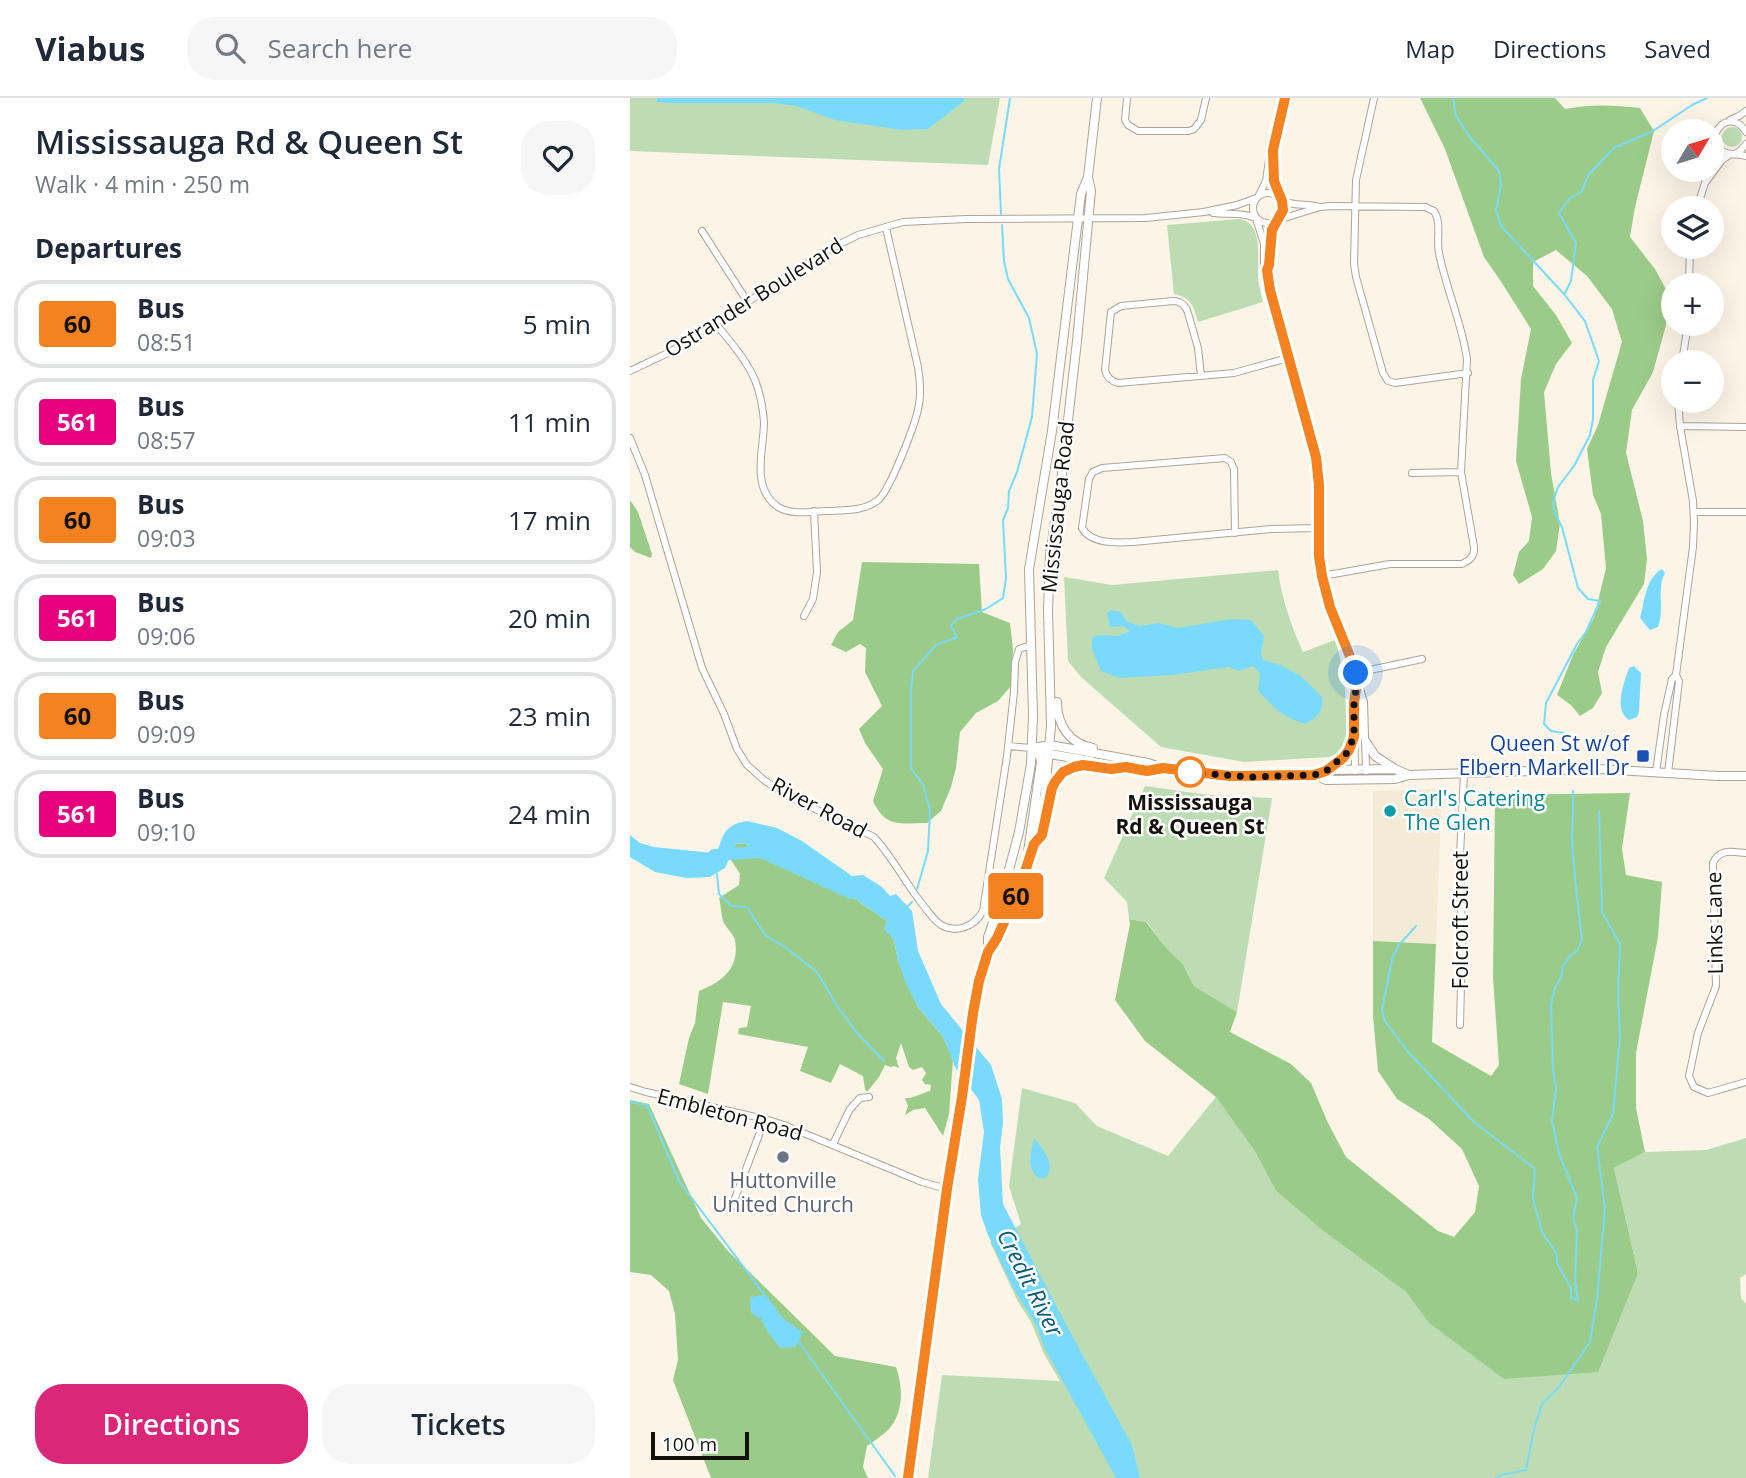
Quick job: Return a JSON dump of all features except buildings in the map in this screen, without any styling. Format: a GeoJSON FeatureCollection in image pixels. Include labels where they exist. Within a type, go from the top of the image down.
{"type":"FeatureCollection","features":[{"type":"Feature","properties":{"kind":"main road","name":"Mississauga Road"},"geometry":{"type":"LineString","coordinates":[[988,952],[988,937],[1019,832],[1029,776],[1033,715],[1029,569],[1083,219],[1091,191],[1088,177],[1097,98]]}},
{"type":"Feature","properties":{"kind":"main road","name":"Mississauga Road"},"geometry":{"type":"LineString","coordinates":[[908,1478],[947,1189],[979,981],[988,952],[1009,912],[1029,861],[1045,794],[1052,726],[1048,610],[1050,555],[1077,341],[1083,219]]}},
{"type":"Feature","properties":{"kind":"main road"},"geometry":{"type":"LineString","coordinates":[[1050,677],[1056,682],[1058,715],[1069,736],[1081,745],[1099,749],[1111,756]]}},
{"type":"Feature","properties":{"kind":"main road"},"geometry":{"type":"LineString","coordinates":[[1326,771],[1346,754],[1354,737]]}},
{"type":"Feature","properties":{"kind":"main road"},"geometry":{"type":"LineString","coordinates":[[1366,742],[1375,755],[1409,775]]}},
{"type":"Feature","properties":{"kind":"main road"},"geometry":{"type":"LineString","coordinates":[[1032,748],[1111,756],[1163,768],[1230,776],[1314,775],[1326,771],[1395,769]]}},
{"type":"Feature","properties":{"kind":"main road"},"geometry":{"type":"LineString","coordinates":[[1029,861],[1028,848],[1041,762],[1032,748]]}},
{"type":"Feature","properties":{"kind":"main road"},"geometry":{"type":"LineString","coordinates":[[1050,750],[1147,771],[1163,768]]}},
{"type":"Feature","properties":{"kind":"main road"},"geometry":{"type":"LineString","coordinates":[[1034,844],[1042,835],[1052,788],[1063,772],[1083,765],[1111,769],[1126,767]]}},
{"type":"Feature","properties":{"kind":"main road"},"geometry":{"type":"LineString","coordinates":[[1314,775],[1326,780],[1356,780],[1395,779],[1409,775],[1599,769],[1746,776]]}},
{"type":"Feature","properties":{"kind":"street"},"geometry":{"type":"LineString","coordinates":[[1126,98],[1125,120],[1133,129],[1189,131],[1201,120],[1206,98]]}},
{"type":"Feature","properties":{"kind":"street"},"geometry":{"type":"LineString","coordinates":[[1285,98],[1266,181],[1253,210],[1262,236],[1264,266],[1270,290],[1316,457],[1322,576],[1330,607],[1345,640],[1364,702],[1367,779]]}},
{"type":"Feature","properties":{"kind":"street"},"geometry":{"type":"LineString","coordinates":[[1374,98],[1358,170],[1355,270],[1385,377],[1395,383],[1468,373]]}},
{"type":"Feature","properties":{"kind":"street"},"geometry":{"type":"LineString","coordinates":[[1726,122],[1746,111]]}},
{"type":"Feature","properties":{"kind":"street"},"geometry":{"type":"LineString","coordinates":[[1726,122],[1736,122],[1746,132]]}},
{"type":"Feature","properties":{"kind":"street"},"geometry":{"type":"LineString","coordinates":[[1701,196],[1705,183],[1722,160],[1744,148],[1746,144]]}},
{"type":"Feature","properties":{"kind":"street"},"geometry":{"type":"LineString","coordinates":[[1267,270],[1270,236],[1283,210],[1274,181],[1273,150]]}},
{"type":"Feature","properties":{"kind":"street"},"geometry":{"type":"LineString","coordinates":[[1724,151],[1746,156]]}},
{"type":"Feature","properties":{"kind":"street"},"geometry":{"type":"LineString","coordinates":[[1204,212],[1237,205],[1266,193],[1296,206],[1320,207]]}},
{"type":"Feature","properties":{"kind":"street"},"geometry":{"type":"LineString","coordinates":[[1204,212],[1247,214],[1268,224],[1320,207],[1425,207],[1436,214],[1438,252],[1467,359],[1461,472],[1474,547],[1473,555],[1469,561],[1462,564],[1390,564],[1322,576]]}},
{"type":"Feature","properties":{"kind":"street","name":"Ostrander Boulevard"},"geometry":{"type":"LineString","coordinates":[[630,371],[670,352],[828,250],[858,235],[903,222],[1146,218],[1204,212]]}},
{"type":"Feature","properties":{"kind":"street"},"geometry":{"type":"LineString","coordinates":[[715,323],[755,379],[763,409],[761,482],[767,496],[779,507],[792,512],[861,509],[879,500],[887,490],[908,440],[919,404],[920,384],[886,228]]}},
{"type":"Feature","properties":{"kind":"street"},"geometry":{"type":"LineString","coordinates":[[702,231],[747,301]]}},
{"type":"Feature","properties":{"kind":"street"},"geometry":{"type":"LineString","coordinates":[[1201,376],[1198,348],[1187,309],[1181,303],[1173,301],[1121,306],[1111,312],[1104,370],[1111,381],[1118,383],[1201,376],[1247,370],[1288,358]]}},
{"type":"Feature","properties":{"kind":"street"},"geometry":{"type":"LineString","coordinates":[[1668,773],[1679,681],[1676,674],[1693,547],[1694,512],[1679,413]]}},
{"type":"Feature","properties":{"kind":"street"},"geometry":{"type":"LineString","coordinates":[[1680,426],[1746,427]]}},
{"type":"Feature","properties":{"kind":"street","name":"River Road"},"geometry":{"type":"LineString","coordinates":[[630,438],[645,475],[702,668],[737,749],[747,765],[788,796],[874,837],[912,892],[943,926],[958,928],[971,925],[984,911],[1008,746],[1015,662],[1019,649],[1031,645]]}},
{"type":"Feature","properties":{"kind":"street"},"geometry":{"type":"LineString","coordinates":[[1235,533],[1234,469],[1231,462],[1225,458],[1102,468],[1091,475],[1082,524],[1084,531],[1093,538],[1126,543],[1235,533],[1271,529],[1319,528]]}},
{"type":"Feature","properties":{"kind":"street"},"geometry":{"type":"LineString","coordinates":[[1412,473],[1461,472]]}},
{"type":"Feature","properties":{"kind":"street"},"geometry":{"type":"LineString","coordinates":[[804,616],[813,598],[817,572],[814,511]]}},
{"type":"Feature","properties":{"kind":"street"},"geometry":{"type":"LineString","coordinates":[[1694,512],[1746,512]]}},
{"type":"Feature","properties":{"kind":"street"},"geometry":{"type":"LineString","coordinates":[[1356,673],[1422,659]]}},
{"type":"Feature","properties":{"kind":"street"},"geometry":{"type":"LineString","coordinates":[[1656,772],[1664,715],[1672,679],[1676,674]]}},
{"type":"Feature","properties":{"kind":"street"},"geometry":{"type":"LineString","coordinates":[[1356,780],[1354,703],[1357,682]]}},
{"type":"Feature","properties":{"kind":"street"},"geometry":{"type":"LineString","coordinates":[[1008,746],[1032,748]]}},
{"type":"Feature","properties":{"kind":"street","name":"Folcroft Street"},"geometry":{"type":"LineString","coordinates":[[1460,1025],[1460,855],[1464,773]]}},
{"type":"Feature","properties":{"kind":"street","name":"Links Lane"},"geometry":{"type":"LineString","coordinates":[[1746,853],[1723,852],[1716,856],[1713,863],[1716,986],[1698,1033],[1689,1076],[1694,1087],[1708,1093],[1746,1082]]}},
{"type":"Feature","properties":{"kind":"street","name":"Embleton Road"},"geometry":{"type":"LineString","coordinates":[[630,1087],[784,1125],[922,1182],[947,1189]]}},
{"type":"Feature","properties":{"kind":"street"},"geometry":{"type":"LineString","coordinates":[[833,1144],[850,1109],[860,1098],[869,1097]]}},
{"type":"Feature","properties":{"kind":"street"},"geometry":{"type":"LineString","coordinates":[[732,1206],[765,1119]]}},
{"type":"Feature","properties":{"kind":"shaded area"},"geometry":{"type":"Polygon","coordinates":[[[1442,789],[1436,944],[1373,941],[1373,791],[1442,789]]]}},
{"type":"Feature","properties":{"kind":"green space"},"geometry":{"type":"Polygon","coordinates":[[[630,98],[1000,98],[988,165],[630,151],[630,98]]]}},
{"type":"Feature","properties":{"kind":"green space"},"geometry":{"type":"Polygon","coordinates":[[[1420,98],[1555,98],[1565,109],[1584,106],[1640,108],[1654,131],[1630,237],[1661,280],[1663,336],[1653,372],[1632,410],[1626,453],[1643,521],[1647,559],[1644,584],[1606,647],[1598,672],[1602,693],[1593,708],[1580,716],[1557,695],[1573,655],[1594,618],[1606,568],[1601,514],[1593,495],[1587,449],[1598,425],[1622,342],[1612,309],[1587,276],[1556,250],[1533,262],[1533,286],[1556,315],[1572,343],[1556,364],[1544,392],[1551,473],[1560,524],[1556,551],[1543,569],[1519,584],[1513,575],[1519,552],[1529,541],[1532,517],[1516,461],[1521,379],[1531,329],[1484,257],[1445,149],[1420,98]]]}},
{"type":"Feature","properties":{"kind":"green space"},"geometry":{"type":"Polygon","coordinates":[[[1728,128],[1736,128],[1741,133],[1741,141],[1736,146],[1728,146],[1724,142],[1724,132],[1728,128]]]}},
{"type":"Feature","properties":{"kind":"green space"},"geometry":{"type":"Polygon","coordinates":[[[1239,219],[1253,227],[1256,235],[1258,279],[1263,302],[1198,322],[1191,303],[1174,294],[1167,225],[1239,219]]]}},
{"type":"Feature","properties":{"kind":"green space"},"geometry":{"type":"Polygon","coordinates":[[[630,500],[638,512],[651,558],[635,552],[630,547],[630,500]]]}},
{"type":"Feature","properties":{"kind":"green space"},"geometry":{"type":"Polygon","coordinates":[[[862,562],[979,564],[982,612],[1010,623],[1013,649],[1011,686],[998,701],[976,713],[960,732],[951,787],[941,811],[927,823],[889,820],[873,801],[883,769],[859,729],[882,706],[865,672],[866,648],[860,644],[846,652],[831,645],[838,632],[853,620],[862,562]]]}},
{"type":"Feature","properties":{"kind":"green space"},"geometry":{"type":"Polygon","coordinates":[[[1278,570],[1287,612],[1303,652],[1335,640],[1341,661],[1346,699],[1345,742],[1338,753],[1329,757],[1244,762],[1161,747],[1081,677],[1068,661],[1064,577],[1112,585],[1278,570]]]}},
{"type":"Feature","properties":{"kind":"green space"},"geometry":{"type":"Polygon","coordinates":[[[1145,786],[1208,795],[1272,798],[1237,1012],[1194,986],[1183,964],[1168,950],[1147,922],[1129,919],[1127,902],[1104,878],[1145,786]]]}},
{"type":"Feature","properties":{"kind":"green space"},"geometry":{"type":"Polygon","coordinates":[[[1630,793],[1622,849],[1626,875],[1662,882],[1658,937],[1636,1053],[1636,1108],[1645,1152],[1614,1168],[1638,1273],[1598,1372],[1504,1379],[1428,1322],[1406,1292],[1322,1230],[1276,1191],[1254,1150],[1216,1097],[1145,1041],[1115,1000],[1129,919],[1146,922],[1183,964],[1194,986],[1237,1012],[1230,1032],[1291,1064],[1311,1083],[1346,1157],[1438,1231],[1454,1237],[1475,1212],[1479,1186],[1462,1149],[1429,1119],[1397,1099],[1378,1071],[1373,1016],[1373,941],[1436,944],[1432,1042],[1491,1076],[1499,1065],[1493,977],[1495,795],[1630,793]]]}},
{"type":"Feature","properties":{"kind":"green space"},"geometry":{"type":"Polygon","coordinates":[[[746,843],[749,848],[768,854],[799,873],[822,876],[887,921],[885,929],[894,940],[898,961],[918,1007],[943,1037],[953,1059],[949,1114],[943,1136],[925,1108],[905,1115],[908,1106],[905,1098],[930,1091],[931,1085],[922,1080],[926,1073],[922,1067],[913,1070],[909,1067],[901,1043],[896,1058],[899,1068],[885,1065],[867,1092],[863,1076],[840,1064],[831,1083],[800,1071],[808,1047],[738,1034],[739,1028],[747,1027],[751,1006],[723,1002],[708,1094],[679,1084],[695,1023],[699,991],[728,973],[735,959],[735,940],[723,921],[719,898],[739,885],[740,874],[729,857],[736,844],[746,843]]]}},
{"type":"Feature","properties":{"kind":"green space"},"geometry":{"type":"Polygon","coordinates":[[[1022,1088],[1075,1103],[1097,1126],[1168,1156],[1216,1097],[1254,1150],[1276,1191],[1322,1230],[1406,1292],[1428,1322],[1638,1273],[1614,1168],[1645,1152],[1706,1150],[1746,1138],[1746,1274],[1740,1278],[1741,1298],[1746,1304],[1746,1478],[928,1478],[942,1375],[1060,1381],[1044,1354],[1031,1322],[1018,1302],[990,1242],[1021,1224],[1009,1186],[1022,1088]]]}},
{"type":"Feature","properties":{"kind":"green space"},"geometry":{"type":"Polygon","coordinates":[[[630,1100],[649,1104],[701,1218],[728,1251],[835,1356],[896,1367],[901,1391],[900,1407],[889,1429],[867,1446],[863,1467],[868,1478],[711,1478],[673,1380],[678,1360],[675,1314],[669,1291],[651,1275],[630,1272],[630,1100]]]}},
{"type":"Feature","properties":{"kind":"water"},"geometry":{"type":"Polygon","coordinates":[[[657,98],[965,98],[928,129],[902,130],[835,120],[796,106],[773,103],[674,103],[657,102],[657,98]]]}},
{"type":"Feature","properties":{"kind":"water"},"geometry":{"type":"Polygon","coordinates":[[[1662,569],[1665,573],[1661,586],[1660,620],[1658,627],[1650,630],[1640,618],[1649,584],[1662,569]]]}},
{"type":"Feature","properties":{"kind":"water"},"geometry":{"type":"Polygon","coordinates":[[[1111,610],[1121,612],[1126,621],[1139,626],[1159,623],[1178,628],[1231,619],[1251,620],[1264,636],[1261,654],[1263,660],[1301,676],[1322,697],[1321,710],[1305,724],[1285,715],[1273,707],[1258,690],[1260,673],[1253,666],[1239,671],[1229,667],[1172,675],[1119,678],[1101,671],[1092,649],[1092,638],[1098,635],[1118,636],[1130,631],[1123,626],[1110,627],[1107,613],[1111,610]]]}},
{"type":"Feature","properties":{"kind":"water"},"geometry":{"type":"Polygon","coordinates":[[[1634,666],[1641,673],[1639,712],[1637,717],[1629,720],[1622,710],[1621,696],[1629,668],[1634,666]]]}},
{"type":"Feature","properties":{"kind":"water","name":"Credit River"},"geometry":{"type":"Polygon","coordinates":[[[747,821],[777,828],[802,841],[852,876],[863,875],[882,887],[890,896],[896,894],[912,911],[918,951],[941,1004],[991,1065],[1002,1099],[1000,1147],[1003,1204],[1132,1445],[1140,1478],[1116,1478],[1045,1349],[1036,1325],[1013,1288],[988,1235],[981,1215],[978,1179],[984,1132],[979,1100],[956,1069],[943,1037],[918,1007],[906,984],[894,940],[884,929],[887,921],[822,876],[799,873],[768,854],[749,848],[746,843],[736,844],[725,868],[710,877],[686,878],[655,872],[630,857],[630,835],[640,843],[654,847],[713,853],[718,850],[727,830],[735,824],[747,821]]]}},
{"type":"Feature","properties":{"kind":"water"},"geometry":{"type":"Polygon","coordinates":[[[1034,1138],[1049,1162],[1046,1178],[1038,1178],[1032,1170],[1030,1160],[1034,1138]]]}},
{"type":"Feature","properties":{"kind":"water"},"geometry":{"type":"Polygon","coordinates":[[[763,1295],[784,1319],[803,1332],[796,1347],[780,1348],[761,1319],[751,1313],[750,1297],[763,1295]]]}},
{"type":"Feature","properties":{"kind":"waterway"},"geometry":{"type":"LineString","coordinates":[[1001,214],[999,169],[1010,98]]}},
{"type":"Feature","properties":{"kind":"waterway"},"geometry":{"type":"LineString","coordinates":[[1453,98],[1456,116],[1499,171],[1501,185],[1496,210],[1501,226],[1564,294],[1585,321],[1599,361],[1593,380],[1593,419],[1590,435],[1574,466],[1558,487],[1553,502],[1578,588],[1588,599],[1600,601],[1586,632],[1546,703],[1544,724],[1551,731],[1564,733],[1565,744]]}},
{"type":"Feature","properties":{"kind":"waterway"},"geometry":{"type":"LineString","coordinates":[[1565,293],[1571,281],[1576,243],[1559,213],[1569,199],[1581,192],[1589,174],[1614,148],[1653,131],[1707,98]]}},
{"type":"Feature","properties":{"kind":"waterway"},"geometry":{"type":"LineString","coordinates":[[917,889],[928,851],[930,810],[923,785],[911,768],[913,671],[936,645],[957,637],[951,626],[957,619],[986,609],[1003,598],[1006,578],[1003,520],[1032,417],[1037,354],[1029,318],[1008,279],[1002,225]]}},
{"type":"Feature","properties":{"kind":"waterway"},"geometry":{"type":"LineString","coordinates":[[1573,791],[1572,841],[1582,940],[1577,951],[1563,966],[1551,1004],[1556,1088],[1552,1120],[1559,1154],[1577,1198],[1573,1218],[1577,1231],[1575,1281],[1578,1301]]}},
{"type":"Feature","properties":{"kind":"waterway"},"geometry":{"type":"LineString","coordinates":[[1496,1478],[1526,1470],[1542,1404],[1559,1387],[1590,1342],[1597,1299],[1605,1209],[1597,1147],[1613,1114],[1620,1037],[1620,944],[1602,912],[1599,811]]}},
{"type":"Feature","properties":{"kind":"waterway","name":"Credit River"},"geometry":{"type":"LineString","coordinates":[[714,855],[761,852],[851,893]]}},
{"type":"Feature","properties":{"kind":"waterway"},"geometry":{"type":"LineString","coordinates":[[717,874],[719,894],[731,906],[747,907],[765,935],[817,972],[857,1033],[884,1061]]}},
{"type":"Feature","properties":{"kind":"waterway"},"geometry":{"type":"LineString","coordinates":[[907,907],[912,902]]}},
{"type":"Feature","properties":{"kind":"waterway"},"geometry":{"type":"LineString","coordinates":[[1416,926],[1399,945],[1392,959],[1382,1010],[1385,1021],[1408,1052],[1474,1122],[1535,1169],[1533,1199],[1542,1232],[1557,1254],[1557,1263],[1571,1288],[1571,1298],[1576,1300]]}},
{"type":"Feature","properties":{"kind":"waterway"},"geometry":{"type":"LineString","coordinates":[[630,1102],[647,1105],[679,1181],[776,1310]]}},
{"type":"Feature","properties":{"kind":"waterway"},"geometry":{"type":"LineString","coordinates":[[798,1341],[895,1476]]}},
{"type":"Feature","properties":{"kind":"bus line","name":"60"},"geometry":{"type":"LineString","coordinates":[[908,1478],[947,1189],[979,981],[988,952],[1021,884],[1034,844],[1042,835],[1055,782],[1063,772],[1083,765],[1147,771],[1163,768],[1249,777],[1314,775],[1326,771],[1343,758],[1354,737],[1356,673],[1330,607],[1322,576],[1316,457],[1270,290],[1267,270],[1270,236],[1283,210],[1274,181],[1273,150],[1285,98]]}},
{"type":"Feature","properties":{"kind":"place","name":"Queen St w/of Elbern Markell Dr"},"geometry":{"type":"Point","coordinates":[1643,756]}},
{"type":"Feature","properties":{"kind":"place","name":"Mississauga Rd & Queen St"},"geometry":{"type":"Point","coordinates":[1190,772]}},
{"type":"Feature","properties":{"kind":"place","name":"Carl's Catering The Glen"},"geometry":{"type":"Point","coordinates":[1390,811]}},
{"type":"Feature","properties":{"kind":"place","name":"Huttonville United Church"},"geometry":{"type":"Point","coordinates":[783,1157]}},
{"type":"Feature","properties":{"kind":"route"},"geometry":{"type":"LineString","coordinates":[[1190,772],[1249,777],[1314,775],[1326,771],[1346,754],[1354,737],[1356,673]]}}]}
